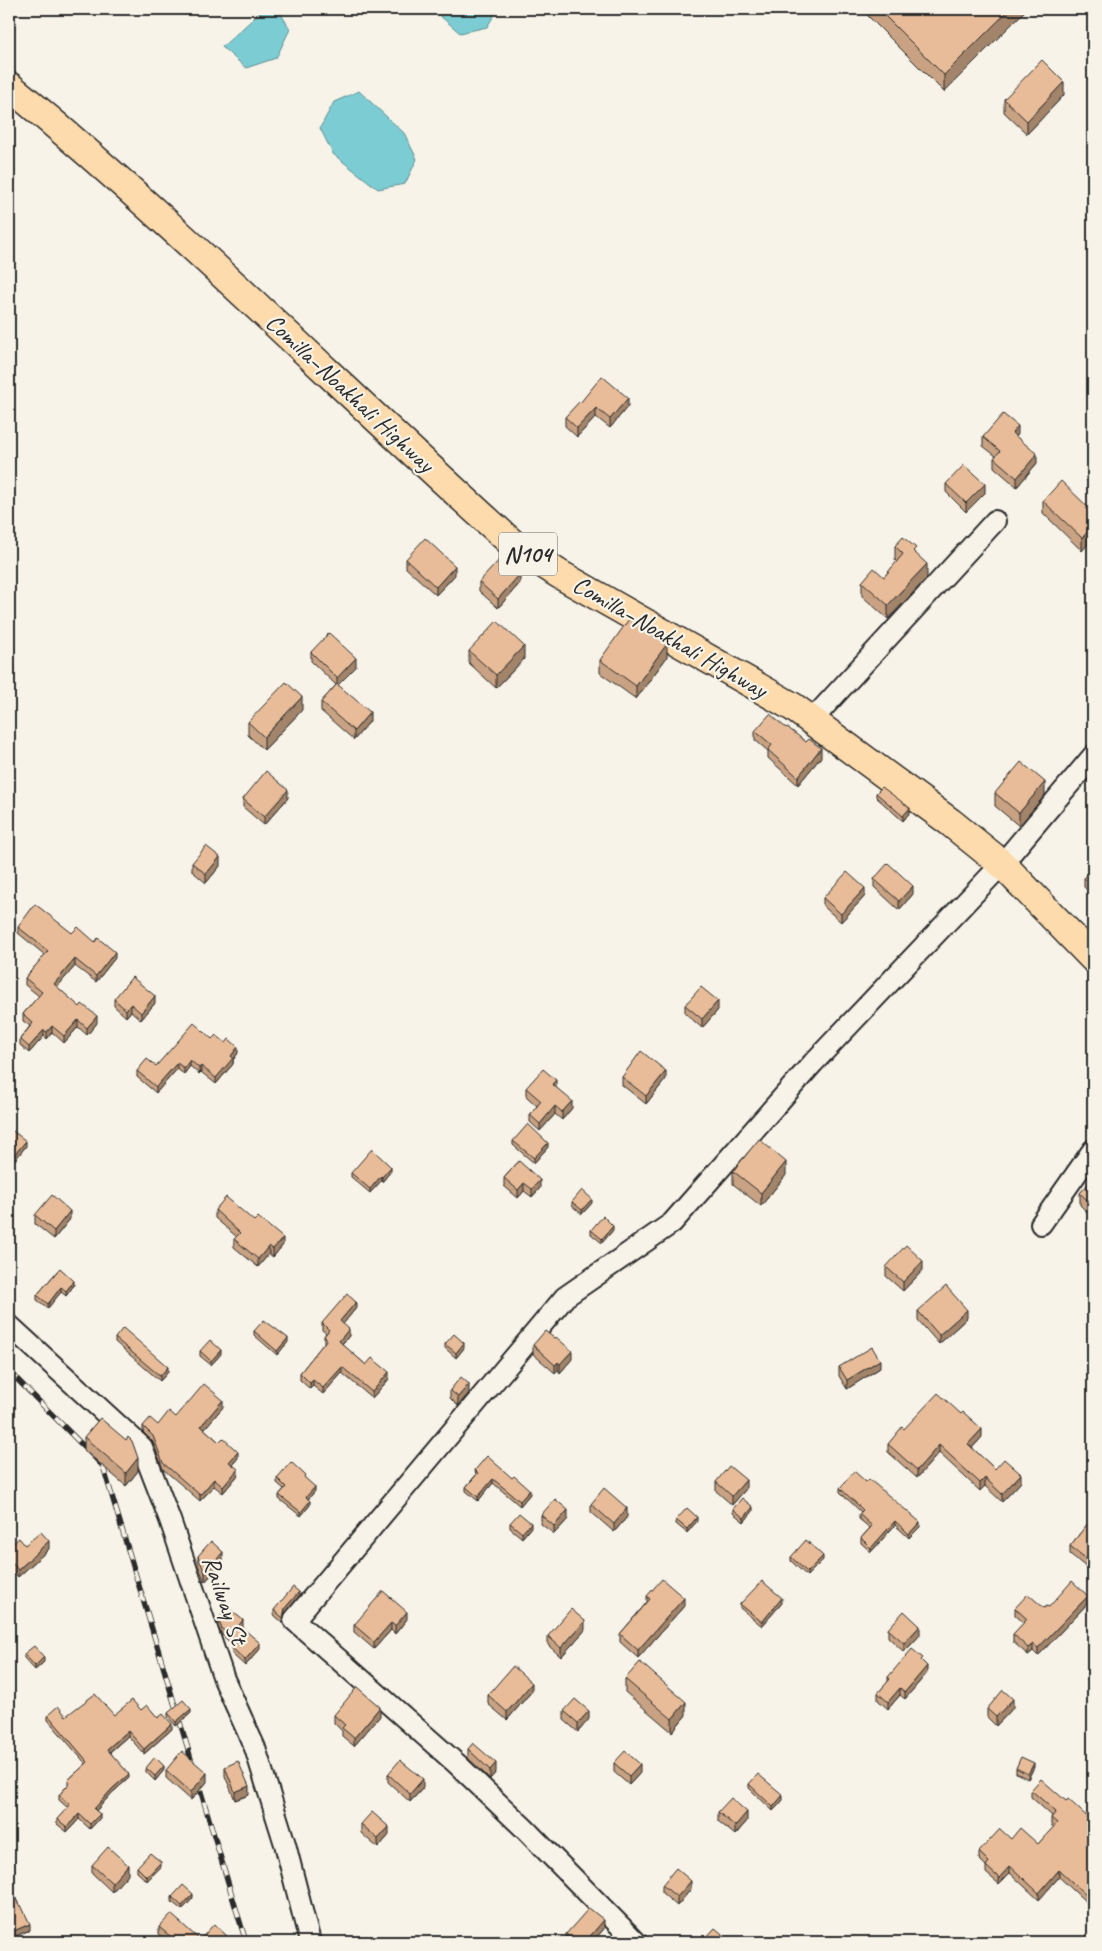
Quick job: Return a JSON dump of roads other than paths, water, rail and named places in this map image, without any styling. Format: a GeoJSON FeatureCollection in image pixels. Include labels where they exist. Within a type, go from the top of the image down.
{"type":"FeatureCollection","features":[{"type":"Feature","properties":{"kind":"highway","name":"Comilla–Noakhali Highway"},"geometry":{"type":"LineString","coordinates":[[9,86],[74,140],[154,211],[512,544],[559,574],[792,707],[950,822],[1002,864],[1093,958]]}},
{"type":"Feature","properties":{"kind":"street"},"geometry":{"type":"LineString","coordinates":[[811,721],[996,521]]}},
{"type":"Feature","properties":{"kind":"street"},"geometry":{"type":"LineString","coordinates":[[636,1942],[524,1828],[457,1764],[294,1620],[564,1297],[672,1223],[813,1063],[1002,864],[1093,756]]}},
{"type":"Feature","properties":{"kind":"street"},"geometry":{"type":"LineString","coordinates":[[1041,1224],[1093,1150]]}},
{"type":"Feature","properties":{"kind":"street","name":"Railway St"},"geometry":{"type":"LineString","coordinates":[[9,1325],[142,1447],[170,1520],[224,1679],[255,1748],[285,1844],[310,1942]]}},
{"type":"Feature","properties":{"kind":"water"},"geometry":{"type":"Polygon","coordinates":[[[264,9],[278,9],[290,29],[276,58],[246,68],[222,47],[264,9]]]}},
{"type":"Feature","properties":{"kind":"water"},"geometry":{"type":"Polygon","coordinates":[[[443,9],[498,9],[487,27],[460,33],[439,15],[443,9]]]}},
{"type":"Feature","properties":{"kind":"water"},"geometry":{"type":"Polygon","coordinates":[[[359,91],[404,133],[417,159],[405,184],[378,189],[333,154],[320,128],[334,102],[359,91]]]}},
{"type":"Feature","properties":{"kind":"railway"},"geometry":{"type":"LineString","coordinates":[[9,1371],[103,1466],[246,1942]]}}]}
